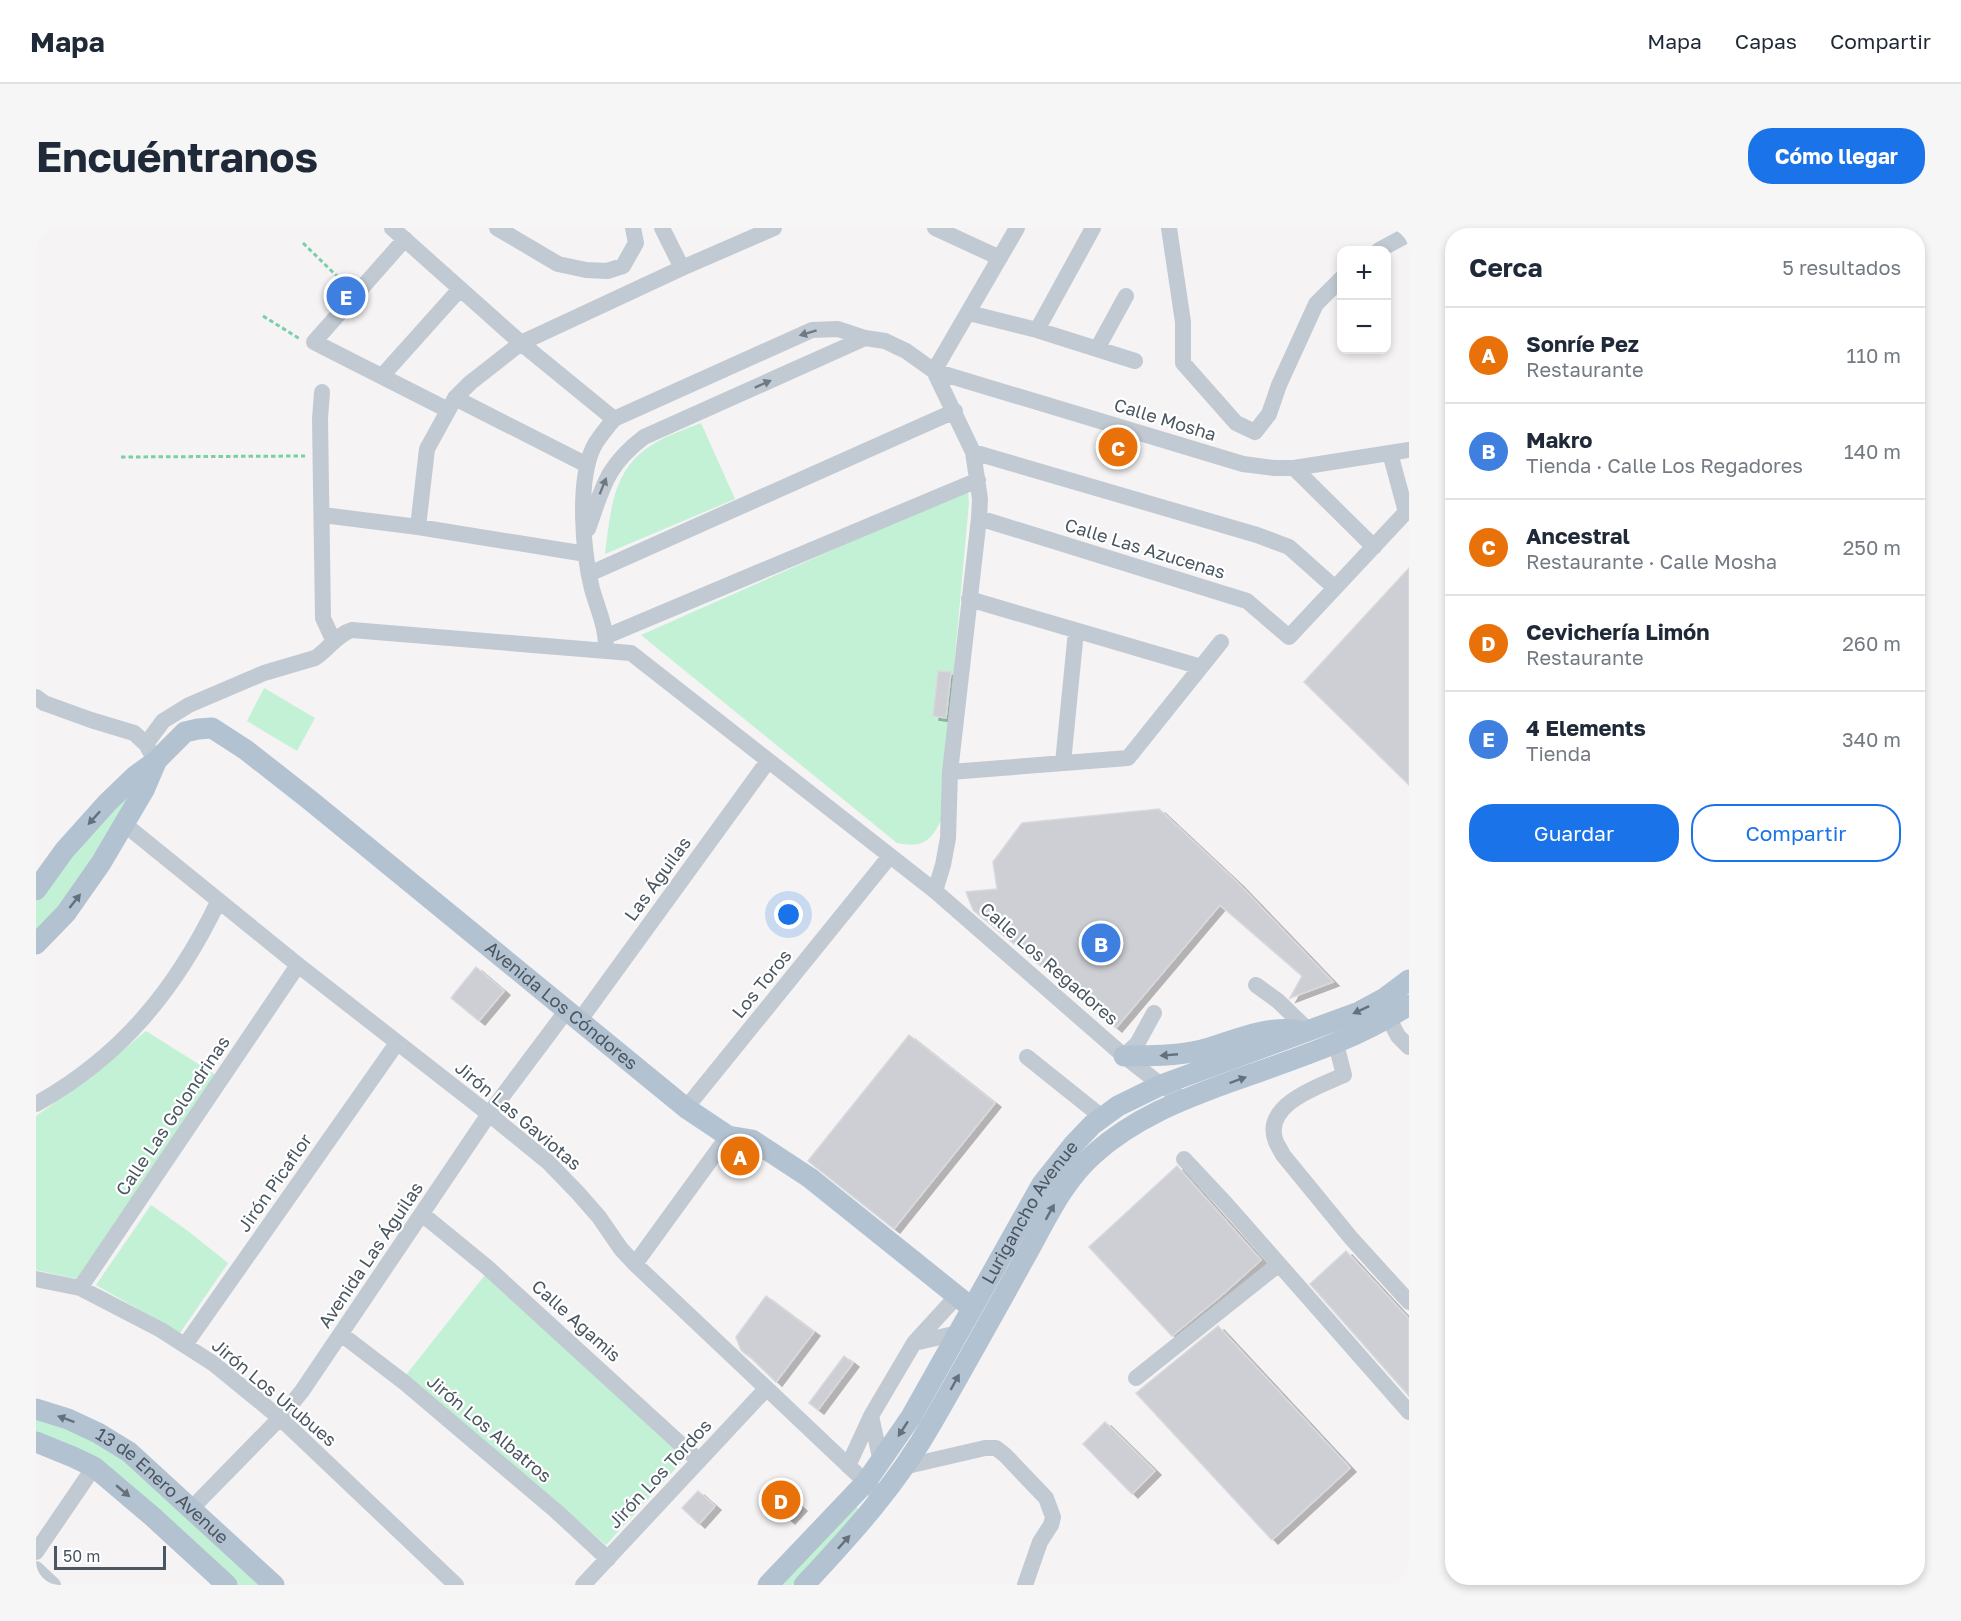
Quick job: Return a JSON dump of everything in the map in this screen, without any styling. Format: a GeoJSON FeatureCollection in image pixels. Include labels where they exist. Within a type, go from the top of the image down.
{"type":"FeatureCollection","features":[{"type":"Feature","properties":{"kind":"main road","name":"Avenida Los Cóndores"},"geometry":{"type":"LineString","coordinates":[[151,752],[185,732],[198,729],[212,728],[236,743],[311,801],[686,1108],[728,1136],[752,1140],[810,1178],[964,1302]]}},
{"type":"Feature","properties":{"kind":"main road"},"geometry":{"type":"LineString","coordinates":[[36,944],[66,913],[101,863],[144,790],[151,752]]}},
{"type":"Feature","properties":{"kind":"main road"},"geometry":{"type":"LineString","coordinates":[[36,890],[64,851],[135,776],[151,752]]}},
{"type":"Feature","properties":{"kind":"main road","name":"Lurigancho Avenue"},"geometry":{"type":"LineString","coordinates":[[768,1585],[866,1482],[881,1462],[911,1417],[958,1333],[964,1302],[1059,1161],[1102,1117],[1118,1106],[1161,1085],[1359,1012],[1385,998],[1409,980]]}},
{"type":"Feature","properties":{"kind":"main road","name":"Lurigancho Avenue"},"geometry":{"type":"LineString","coordinates":[[804,1585],[882,1498],[903,1467],[931,1424],[1064,1188],[1094,1154],[1131,1126],[1183,1099],[1336,1044],[1389,1019],[1409,1005]]}},
{"type":"Feature","properties":{"kind":"main road"},"geometry":{"type":"LineString","coordinates":[[1124,1056],[1159,1056],[1194,1051],[1266,1030],[1308,1030]]}},
{"type":"Feature","properties":{"kind":"main road","name":"13 de Enero Avenue"},"geometry":{"type":"LineString","coordinates":[[36,1408],[98,1433],[129,1452],[274,1585]]}},
{"type":"Feature","properties":{"kind":"main road","name":"13 de Enero Avenue"},"geometry":{"type":"LineString","coordinates":[[36,1443],[94,1467],[227,1585]]}},
{"type":"Feature","properties":{"kind":"street"},"geometry":{"type":"LineString","coordinates":[[392,228],[521,343],[614,419]]}},
{"type":"Feature","properties":{"kind":"street"},"geometry":{"type":"LineString","coordinates":[[497,228],[558,264],[586,270],[607,271],[623,266],[636,243],[633,228]]}},
{"type":"Feature","properties":{"kind":"street"},"geometry":{"type":"LineString","coordinates":[[662,228],[682,268]]}},
{"type":"Feature","properties":{"kind":"street"},"geometry":{"type":"LineString","coordinates":[[418,527],[427,449],[451,404],[470,383],[521,343],[774,228]]}},
{"type":"Feature","properties":{"kind":"street"},"geometry":{"type":"LineString","coordinates":[[935,228],[1000,258]]}},
{"type":"Feature","properties":{"kind":"street"},"geometry":{"type":"LineString","coordinates":[[934,371],[1017,228]]}},
{"type":"Feature","properties":{"kind":"street"},"geometry":{"type":"LineString","coordinates":[[1037,330],[1093,228]]}},
{"type":"Feature","properties":{"kind":"street"},"geometry":{"type":"LineString","coordinates":[[1169,228],[1183,322],[1183,363],[1236,423],[1255,432],[1269,414],[1316,304],[1337,282]]}},
{"type":"Feature","properties":{"kind":"street"},"geometry":{"type":"LineString","coordinates":[[1386,246],[1409,234]]}},
{"type":"Feature","properties":{"kind":"street"},"geometry":{"type":"LineString","coordinates":[[405,239],[314,342],[382,376],[587,465]]}},
{"type":"Feature","properties":{"kind":"street"},"geometry":{"type":"LineString","coordinates":[[382,376],[460,289]]}},
{"type":"Feature","properties":{"kind":"street"},"geometry":{"type":"LineString","coordinates":[[1097,349],[1126,296]]}},
{"type":"Feature","properties":{"kind":"street"},"geometry":{"type":"LineString","coordinates":[[969,313],[1037,330],[1136,361]]}},
{"type":"Feature","properties":{"kind":"street"},"geometry":{"type":"LineString","coordinates":[[935,891],[943,866],[948,838],[950,772],[979,518],[978,480],[973,452],[934,371],[906,351],[885,341],[838,330],[812,330],[614,419],[594,446],[587,465],[584,501],[585,548],[606,644],[978,480]]}},
{"type":"Feature","properties":{"kind":"street"},"geometry":{"type":"LineString","coordinates":[[585,548],[609,472],[626,451],[644,437],[865,338]]}},
{"type":"Feature","properties":{"kind":"street","name":"Calle Mosha"},"geometry":{"type":"LineString","coordinates":[[934,371],[1243,464],[1294,468],[1409,450]]}},
{"type":"Feature","properties":{"kind":"street"},"geometry":{"type":"LineString","coordinates":[[322,392],[320,419],[323,618],[334,642]]}},
{"type":"Feature","properties":{"kind":"street"},"geometry":{"type":"LineString","coordinates":[[589,574],[955,411]]}},
{"type":"Feature","properties":{"kind":"street"},"geometry":{"type":"LineString","coordinates":[[973,452],[1257,535],[1289,547],[1335,588],[1408,513],[1390,453]]}},
{"type":"Feature","properties":{"kind":"street"},"geometry":{"type":"LineString","coordinates":[[1294,468],[1374,547]]}},
{"type":"Feature","properties":{"kind":"street"},"geometry":{"type":"LineString","coordinates":[[323,515],[585,548]]}},
{"type":"Feature","properties":{"kind":"street","name":"Calle Las Azucenas"},"geometry":{"type":"LineString","coordinates":[[979,518],[1246,601],[1289,636],[1335,588]]}},
{"type":"Feature","properties":{"kind":"street"},"geometry":{"type":"LineString","coordinates":[[969,599],[1201,667]]}},
{"type":"Feature","properties":{"kind":"street","name":"Calle Los Regadores"},"geometry":{"type":"LineString","coordinates":[[151,752],[163,721],[189,705],[264,673],[315,658],[345,632],[352,630],[606,644],[631,653],[935,891],[1124,1056],[1183,1099]]}},
{"type":"Feature","properties":{"kind":"street"},"geometry":{"type":"LineString","coordinates":[[1063,763],[1076,631]]}},
{"type":"Feature","properties":{"kind":"street"},"geometry":{"type":"LineString","coordinates":[[950,772],[1128,758],[1221,642]]}},
{"type":"Feature","properties":{"kind":"street"},"geometry":{"type":"LineString","coordinates":[[36,698],[134,734],[151,752]]}},
{"type":"Feature","properties":{"kind":"street","name":"Las Águilas"},"geometry":{"type":"LineString","coordinates":[[573,1015],[768,761]]}},
{"type":"Feature","properties":{"kind":"street","name":"Jirón Las Gaviotas"},"geometry":{"type":"LineString","coordinates":[[123,823],[218,902],[548,1162],[599,1217],[635,1264],[882,1498]]}},
{"type":"Feature","properties":{"kind":"street","name":"Los Toros"},"geometry":{"type":"LineString","coordinates":[[686,1108],[890,856]]}},
{"type":"Feature","properties":{"kind":"street"},"geometry":{"type":"LineString","coordinates":[[36,1104],[89,1070],[123,1040],[154,1007],[179,974],[218,902]]}},
{"type":"Feature","properties":{"kind":"street","name":"Calle Las Golondrinas"},"geometry":{"type":"LineString","coordinates":[[80,1288],[298,965]]}},
{"type":"Feature","properties":{"kind":"street"},"geometry":{"type":"LineString","coordinates":[[1256,985],[1278,1001],[1308,1030]]}},
{"type":"Feature","properties":{"kind":"street"},"geometry":{"type":"LineString","coordinates":[[1124,1056],[1137,1044],[1154,1013]]}},
{"type":"Feature","properties":{"kind":"street","name":"Avenida Las Águilas"},"geometry":{"type":"LineString","coordinates":[[192,1509],[280,1418],[302,1391],[489,1114],[573,1015]]}},
{"type":"Feature","properties":{"kind":"street"},"geometry":{"type":"LineString","coordinates":[[1389,1019],[1398,1036],[1409,1047]]}},
{"type":"Feature","properties":{"kind":"street","name":"Jirón Picaflor"},"geometry":{"type":"LineString","coordinates":[[185,1345],[397,1043]]}},
{"type":"Feature","properties":{"kind":"street"},"geometry":{"type":"LineString","coordinates":[[1336,1044],[1344,1075],[1291,1100],[1275,1120],[1275,1140],[1283,1155],[1351,1238],[1409,1302]]}},
{"type":"Feature","properties":{"kind":"street"},"geometry":{"type":"LineString","coordinates":[[1027,1057],[1102,1117]]}},
{"type":"Feature","properties":{"kind":"street"},"geometry":{"type":"LineString","coordinates":[[635,1264],[728,1136]]}},
{"type":"Feature","properties":{"kind":"street"},"geometry":{"type":"LineString","coordinates":[[1184,1159],[1409,1412]]}},
{"type":"Feature","properties":{"kind":"street","name":"Calle Agamis"},"geometry":{"type":"LineString","coordinates":[[422,1214],[488,1268],[699,1461]]}},
{"type":"Feature","properties":{"kind":"street"},"geometry":{"type":"LineString","coordinates":[[1136,1378],[1279,1264]]}},
{"type":"Feature","properties":{"kind":"street","name":"Jirón Los Urubues"},"geometry":{"type":"LineString","coordinates":[[36,1279],[80,1288],[161,1330],[214,1364],[280,1418],[456,1585]]}},
{"type":"Feature","properties":{"kind":"street"},"geometry":{"type":"LineString","coordinates":[[848,1466],[871,1416],[914,1342],[964,1302]]}},
{"type":"Feature","properties":{"kind":"street"},"geometry":{"type":"LineString","coordinates":[[914,1342],[958,1333]]}},
{"type":"Feature","properties":{"kind":"street","name":"Jirón Los Albatros"},"geometry":{"type":"LineString","coordinates":[[341,1334],[405,1383],[556,1511],[608,1559]]}},
{"type":"Feature","properties":{"kind":"street","name":"Jirón Los Tordos"},"geometry":{"type":"LineString","coordinates":[[583,1585],[766,1389]]}},
{"type":"Feature","properties":{"kind":"street"},"geometry":{"type":"LineString","coordinates":[[871,1416],[881,1462]]}},
{"type":"Feature","properties":{"kind":"street"},"geometry":{"type":"LineString","coordinates":[[903,1467],[985,1448],[996,1448],[1005,1455],[1046,1498],[1053,1517],[1051,1525],[1040,1542],[1025,1585]]}},
{"type":"Feature","properties":{"kind":"street"},"geometry":{"type":"LineString","coordinates":[[36,1552],[94,1467]]}},
{"type":"Feature","properties":{"kind":"street"},"geometry":{"type":"LineString","coordinates":[[36,1569],[53,1585]]}},
{"type":"Feature","properties":{"kind":"path"},"geometry":{"type":"LineString","coordinates":[[303,243],[356,295]]}},
{"type":"Feature","properties":{"kind":"path"},"geometry":{"type":"LineString","coordinates":[[263,316],[301,340],[314,342]]}},
{"type":"Feature","properties":{"kind":"path"},"geometry":{"type":"LineString","coordinates":[[121,458],[321,456]]}},
{"type":"Feature","properties":{"kind":"green space"},"geometry":{"type":"Polygon","coordinates":[[[701,423],[735,499],[605,554],[611,510],[619,483],[626,470],[652,445],[701,423]]]}},
{"type":"Feature","properties":{"kind":"green space"},"geometry":{"type":"Polygon","coordinates":[[[968,490],[969,503],[942,819],[934,833],[925,842],[913,845],[897,843],[641,635],[968,490]]]}},
{"type":"Feature","properties":{"kind":"green space"},"geometry":{"type":"Polygon","coordinates":[[[264,688],[315,718],[297,751],[247,721],[264,688]]]}},
{"type":"Feature","properties":{"kind":"green space"},"geometry":{"type":"Polygon","coordinates":[[[142,778],[90,868],[36,937],[36,902],[55,877],[142,778]]]}},
{"type":"Feature","properties":{"kind":"green space"},"geometry":{"type":"Polygon","coordinates":[[[146,1031],[219,1077],[81,1280],[36,1270],[36,1116],[85,1081],[146,1031]]]}},
{"type":"Feature","properties":{"kind":"green space"},"geometry":{"type":"Polygon","coordinates":[[[151,1205],[228,1263],[180,1333],[96,1285],[151,1205]]]}},
{"type":"Feature","properties":{"kind":"green space"},"geometry":{"type":"Polygon","coordinates":[[[485,1275],[687,1456],[606,1545],[406,1375],[485,1275]]]}},
{"type":"Feature","properties":{"kind":"green space"},"geometry":{"type":"Polygon","coordinates":[[[36,1413],[120,1455],[264,1585],[237,1585],[159,1511],[36,1435],[36,1413]]]}},
{"type":"Feature","properties":{"kind":"green space"},"geometry":{"type":"Polygon","coordinates":[[[855,1505],[859,1510],[857,1515],[792,1585],[772,1585],[855,1505]]]}},
{"type":"Feature","properties":{"kind":"building"},"geometry":{"type":"Polygon","coordinates":[[[1409,568],[1409,785],[1304,682],[1409,568]]]}},
{"type":"Feature","properties":{"kind":"building"},"geometry":{"type":"Polygon","coordinates":[[[938,671],[951,672],[946,718],[933,716],[938,671]]]}},
{"type":"Feature","properties":{"kind":"building"},"geometry":{"type":"Polygon","coordinates":[[[1159,809],[1238,883],[1333,982],[1290,998],[1302,976],[1220,905],[1116,1028],[973,910],[966,892],[997,889],[993,862],[1022,823],[1159,809]]]}},
{"type":"Feature","properties":{"kind":"building"},"geometry":{"type":"Polygon","coordinates":[[[476,967],[504,991],[479,1021],[451,998],[476,967]]]}},
{"type":"Feature","properties":{"kind":"building"},"geometry":{"type":"Polygon","coordinates":[[[909,1035],[995,1103],[894,1229],[808,1161],[909,1035]]]}},
{"type":"Feature","properties":{"kind":"building"},"geometry":{"type":"Polygon","coordinates":[[[1177,1166],[1261,1260],[1172,1336],[1089,1247],[1177,1166]]]}},
{"type":"Feature","properties":{"kind":"building"},"geometry":{"type":"Polygon","coordinates":[[[1346,1251],[1409,1319],[1409,1396],[1310,1284],[1346,1251]]]}},
{"type":"Feature","properties":{"kind":"building"},"geometry":{"type":"Polygon","coordinates":[[[766,1296],[814,1332],[776,1382],[741,1350],[736,1337],[766,1296]]]}},
{"type":"Feature","properties":{"kind":"building"},"geometry":{"type":"Polygon","coordinates":[[[1218,1326],[1350,1468],[1272,1540],[1136,1393],[1218,1326]]]}},
{"type":"Feature","properties":{"kind":"building"},"geometry":{"type":"Polygon","coordinates":[[[844,1356],[853,1363],[818,1410],[809,1403],[844,1356]]]}},
{"type":"Feature","properties":{"kind":"building"},"geometry":{"type":"Polygon","coordinates":[[[1105,1422],[1155,1471],[1132,1494],[1083,1444],[1105,1422]]]}},
{"type":"Feature","properties":{"kind":"building"},"geometry":{"type":"Polygon","coordinates":[[[772,1480],[801,1507],[789,1520],[760,1492],[772,1480]]]}},
{"type":"Feature","properties":{"kind":"building"},"geometry":{"type":"Polygon","coordinates":[[[698,1491],[715,1506],[699,1524],[682,1508],[698,1491]]]}},
{"type":"Feature","properties":{"kind":"place","name":"4 Elements"},"geometry":{"type":"Point","coordinates":[346,296]}},
{"type":"Feature","properties":{"kind":"place","name":"Ancestral"},"geometry":{"type":"Point","coordinates":[1118,447]}},
{"type":"Feature","properties":{"kind":"place","name":"Makro"},"geometry":{"type":"Point","coordinates":[1101,943]}},
{"type":"Feature","properties":{"kind":"place","name":"Sonríe Pez"},"geometry":{"type":"Point","coordinates":[740,1156]}},
{"type":"Feature","properties":{"kind":"place","name":"Cevichería Limón"},"geometry":{"type":"Point","coordinates":[781,1500]}}]}
